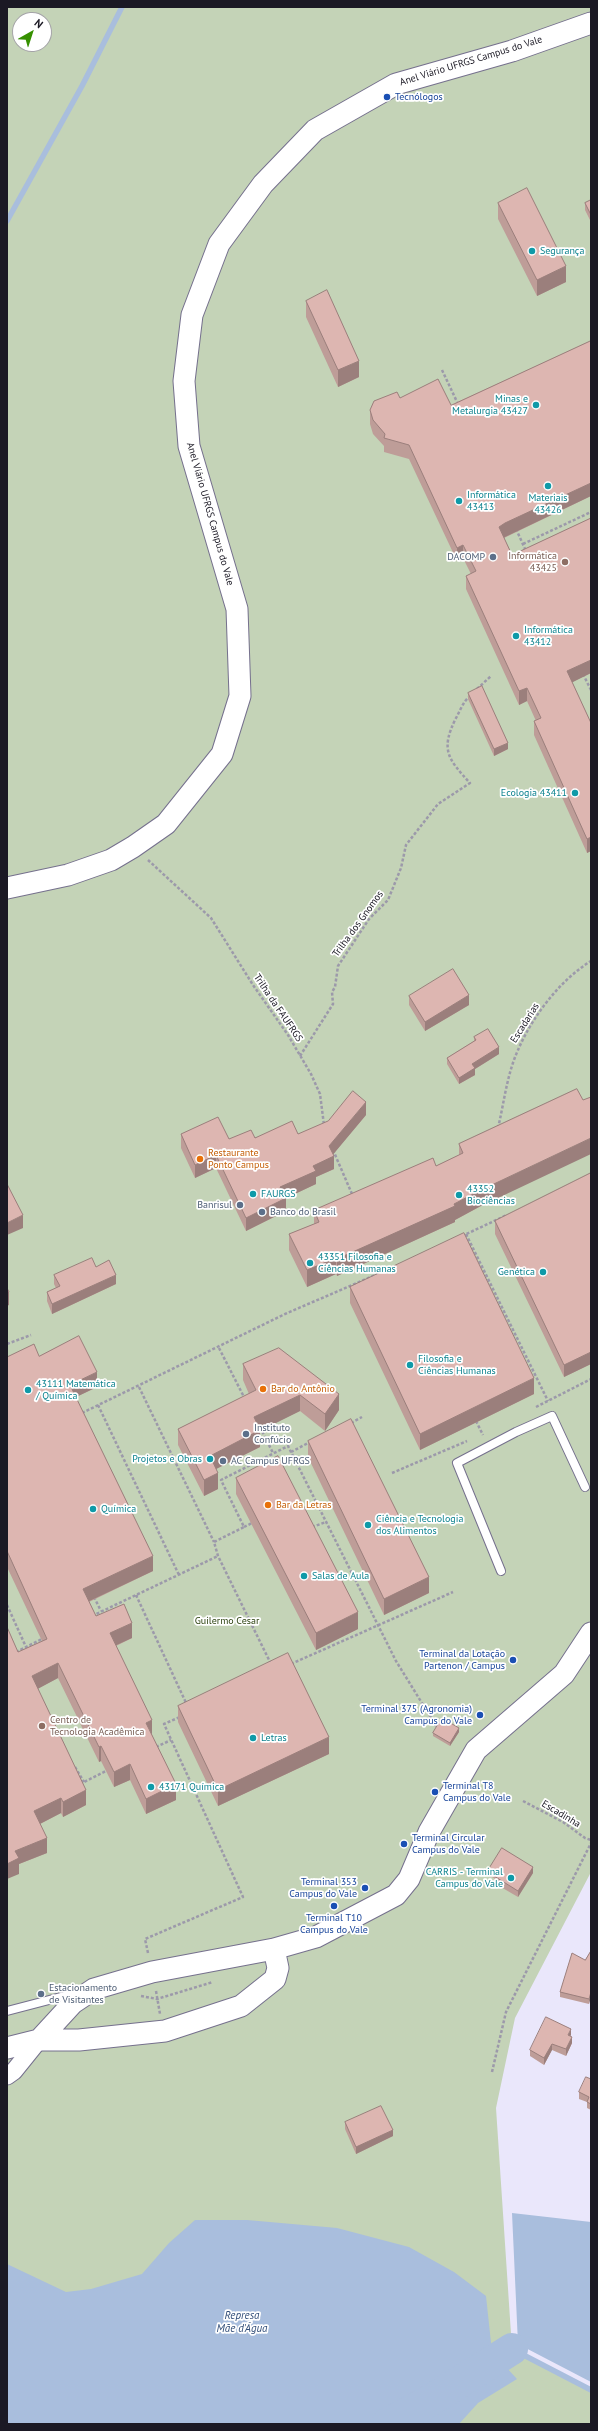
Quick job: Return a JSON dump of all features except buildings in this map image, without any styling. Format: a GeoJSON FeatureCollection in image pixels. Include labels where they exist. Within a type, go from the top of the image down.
{"type":"FeatureCollection","features":[{"type":"Feature","properties":{"kind":"street","name":"Anel Viário UFRGS Campus do Vale"},"geometry":{"type":"LineString","coordinates":[[7,888],[68,875],[111,860],[133,847],[166,824],[222,754],[240,696],[237,609],[189,446],[184,381],[192,315],[220,244],[263,184],[315,130],[396,84],[512,51],[591,23]]}},
{"type":"Feature","properties":{"kind":"street"},"geometry":{"type":"LineString","coordinates":[[7,2076],[14,2071],[39,2040],[73,2003],[94,1988],[152,1972],[274,1949],[316,1937],[396,1895],[409,1879],[429,1832],[476,1750],[564,1674],[591,1633]]}},
{"type":"Feature","properties":{"kind":"street"},"geometry":{"type":"LineString","coordinates":[[7,2048],[39,2040],[79,2040],[165,2032],[241,2006],[275,1979],[278,1968],[274,1949]]}},
{"type":"Feature","properties":{"kind":"lane"},"geometry":{"type":"LineString","coordinates":[[501,1571],[457,1463],[516,1432],[552,1416],[585,1488]]}},
{"type":"Feature","properties":{"kind":"lane"},"geometry":{"type":"LineString","coordinates":[[7,2011],[94,1988]]}},
{"type":"Feature","properties":{"kind":"path"},"geometry":{"type":"LineString","coordinates":[[442,370],[462,411]]}},
{"type":"Feature","properties":{"kind":"path"},"geometry":{"type":"LineString","coordinates":[[523,544],[591,512]]}},
{"type":"Feature","properties":{"kind":"path"},"geometry":{"type":"LineString","coordinates":[[514,524],[529,558]]}},
{"type":"Feature","properties":{"kind":"path"},"geometry":{"type":"LineString","coordinates":[[581,669],[591,690]]}},
{"type":"Feature","properties":{"kind":"path","name":"Trilha dos Gnomos"},"geometry":{"type":"LineString","coordinates":[[300,1056],[333,1004],[332,992],[335,987],[338,966],[369,919],[388,900],[401,868],[406,845],[438,804],[470,783],[451,762],[447,749],[450,727],[466,699],[491,676]]}},
{"type":"Feature","properties":{"kind":"path","name":"Trilha da FAUFRGS"},"geometry":{"type":"LineString","coordinates":[[145,857],[211,918],[300,1056],[310,1074],[320,1094],[325,1134]]}},
{"type":"Feature","properties":{"kind":"path","name":"Escadarias"},"geometry":{"type":"LineString","coordinates":[[496,1135],[518,1051],[538,1014],[555,993],[580,968],[591,961]]}},
{"type":"Feature","properties":{"kind":"path"},"geometry":{"type":"LineString","coordinates":[[331,1147],[352,1194]]}},
{"type":"Feature","properties":{"kind":"path"},"geometry":{"type":"LineString","coordinates":[[459,1237],[514,1212]]}},
{"type":"Feature","properties":{"kind":"path"},"geometry":{"type":"LineString","coordinates":[[466,1234],[548,1401]]}},
{"type":"Feature","properties":{"kind":"path"},"geometry":{"type":"LineString","coordinates":[[78,1415],[219,1348],[285,1314],[388,1269]]}},
{"type":"Feature","properties":{"kind":"path"},"geometry":{"type":"LineString","coordinates":[[7,1344],[31,1335]]}},
{"type":"Feature","properties":{"kind":"path"},"geometry":{"type":"LineString","coordinates":[[219,1348],[248,1404]]}},
{"type":"Feature","properties":{"kind":"path"},"geometry":{"type":"LineString","coordinates":[[535,1408],[591,1379]]}},
{"type":"Feature","properties":{"kind":"path"},"geometry":{"type":"LineString","coordinates":[[139,1387],[214,1542],[218,1556],[271,1665]]}},
{"type":"Feature","properties":{"kind":"path"},"geometry":{"type":"LineString","coordinates":[[98,1406],[179,1574]]}},
{"type":"Feature","properties":{"kind":"path"},"geometry":{"type":"LineString","coordinates":[[473,1413],[483,1435]]}},
{"type":"Feature","properties":{"kind":"path"},"geometry":{"type":"LineString","coordinates":[[348,1424],[362,1417]]}},
{"type":"Feature","properties":{"kind":"path"},"geometry":{"type":"LineString","coordinates":[[259,1425],[273,1453]]}},
{"type":"Feature","properties":{"kind":"path"},"geometry":{"type":"LineString","coordinates":[[476,1438],[489,1431]]}},
{"type":"Feature","properties":{"kind":"path"},"geometry":{"type":"LineString","coordinates":[[392,1473],[469,1441]]}},
{"type":"Feature","properties":{"kind":"path"},"geometry":{"type":"LineString","coordinates":[[291,1452],[312,1442]]}},
{"type":"Feature","properties":{"kind":"path"},"geometry":{"type":"LineString","coordinates":[[244,1527],[221,1480],[288,1446],[396,1661],[438,1729],[444,1732]]}},
{"type":"Feature","properties":{"kind":"path"},"geometry":{"type":"LineString","coordinates":[[214,1542],[257,1521]]}},
{"type":"Feature","properties":{"kind":"path"},"geometry":{"type":"LineString","coordinates":[[310,1523],[313,1528],[326,1522]]}},
{"type":"Feature","properties":{"kind":"path"},"geometry":{"type":"LineString","coordinates":[[87,1618],[218,1556]]}},
{"type":"Feature","properties":{"kind":"path"},"geometry":{"type":"LineString","coordinates":[[91,1590],[101,1611]]}},
{"type":"Feature","properties":{"kind":"path"},"geometry":{"type":"LineString","coordinates":[[287,1666],[378,1624],[453,1592]]}},
{"type":"Feature","properties":{"kind":"path"},"geometry":{"type":"LineString","coordinates":[[136,1595],[190,1712]]}},
{"type":"Feature","properties":{"kind":"path"},"geometry":{"type":"LineString","coordinates":[[7,1605],[26,1647]]}},
{"type":"Feature","properties":{"kind":"path"},"geometry":{"type":"LineString","coordinates":[[13,1653],[46,1637]]}},
{"type":"Feature","properties":{"kind":"path"},"geometry":{"type":"LineString","coordinates":[[183,1715],[164,1724],[243,1898],[185,1923]]}},
{"type":"Feature","properties":{"kind":"path"},"geometry":{"type":"LineString","coordinates":[[150,1750],[171,1740]]}},
{"type":"Feature","properties":{"kind":"path"},"geometry":{"type":"LineString","coordinates":[[73,1763],[84,1782]]}},
{"type":"Feature","properties":{"kind":"path"},"geometry":{"type":"LineString","coordinates":[[77,1785],[114,1767]]}},
{"type":"Feature","properties":{"kind":"path","name":"Escadinha"},"geometry":{"type":"LineString","coordinates":[[523,1801],[563,1822],[591,1840]]}},
{"type":"Feature","properties":{"kind":"path"},"geometry":{"type":"LineString","coordinates":[[492,2072],[506,2012],[591,1843]]}},
{"type":"Feature","properties":{"kind":"green space","name":"Guilermo Cesar"},"geometry":{"type":"Polygon","coordinates":[[[7,7],[591,7],[591,1872],[515,2018],[496,2108],[512,2349],[591,2390],[591,2424],[7,2424],[7,7]]]}},
{"type":"Feature","properties":{"kind":"water"},"geometry":{"type":"Polygon","coordinates":[[[512,2213],[591,2222],[591,2382],[518,2344],[512,2213]]]}},
{"type":"Feature","properties":{"kind":"water","name":"Represa Mãe d'Água"},"geometry":{"type":"Polygon","coordinates":[[[195,2220],[247,2220],[337,2228],[409,2247],[454,2272],[486,2296],[492,2352],[517,2379],[478,2403],[459,2424],[7,2424],[7,2264],[66,2292],[91,2289],[142,2274],[169,2243],[195,2220]]]}},
{"type":"Feature","properties":{"kind":"waterway"},"geometry":{"type":"LineString","coordinates":[[7,221],[82,86],[122,7]]}},
{"type":"Feature","properties":{"kind":"waterway"},"geometry":{"type":"LineString","coordinates":[[512,2349],[591,2390]]}},
{"type":"Feature","properties":{"kind":"waterway"},"geometry":{"type":"LineString","coordinates":[[387,2424],[431,2400],[512,2349]]}},
{"type":"Feature","properties":{"kind":"place","name":"Tecnólogos"},"geometry":{"type":"Point","coordinates":[387,97]}},
{"type":"Feature","properties":{"kind":"place","name":"Segurança"},"geometry":{"type":"Point","coordinates":[532,251]}},
{"type":"Feature","properties":{"kind":"place","name":"Minas e Metalurgia 43427"},"geometry":{"type":"Point","coordinates":[536,405]}},
{"type":"Feature","properties":{"kind":"place","name":"Materiais 43426"},"geometry":{"type":"Point","coordinates":[548,486]}},
{"type":"Feature","properties":{"kind":"place","name":"Informática 43413"},"geometry":{"type":"Point","coordinates":[459,501]}},
{"type":"Feature","properties":{"kind":"place","name":"DACOMP"},"geometry":{"type":"Point","coordinates":[493,557]}},
{"type":"Feature","properties":{"kind":"place","name":"Informática 43425"},"geometry":{"type":"Point","coordinates":[565,562]}},
{"type":"Feature","properties":{"kind":"place","name":"Informática 43412"},"geometry":{"type":"Point","coordinates":[516,636]}},
{"type":"Feature","properties":{"kind":"place","name":"Ecologia 43411"},"geometry":{"type":"Point","coordinates":[575,793]}},
{"type":"Feature","properties":{"kind":"place","name":"Restaurante Ponto Campus"},"geometry":{"type":"Point","coordinates":[200,1159]}},
{"type":"Feature","properties":{"kind":"place","name":"FAURGS"},"geometry":{"type":"Point","coordinates":[253,1194]}},
{"type":"Feature","properties":{"kind":"place","name":"43352 Biociências"},"geometry":{"type":"Point","coordinates":[459,1195]}},
{"type":"Feature","properties":{"kind":"place","name":"Banrisul"},"geometry":{"type":"Point","coordinates":[240,1205]}},
{"type":"Feature","properties":{"kind":"place","name":"Banco do Brasil"},"geometry":{"type":"Point","coordinates":[262,1212]}},
{"type":"Feature","properties":{"kind":"place","name":"43351 Filosofia e Ciências Humanas"},"geometry":{"type":"Point","coordinates":[310,1263]}},
{"type":"Feature","properties":{"kind":"place","name":"Genética"},"geometry":{"type":"Point","coordinates":[543,1272]}},
{"type":"Feature","properties":{"kind":"place","name":"Filosofia e Ciências Humanas"},"geometry":{"type":"Point","coordinates":[410,1365]}},
{"type":"Feature","properties":{"kind":"place","name":"Bar do Antônio"},"geometry":{"type":"Point","coordinates":[263,1389]}},
{"type":"Feature","properties":{"kind":"place","name":"43111 Matemática / Química"},"geometry":{"type":"Point","coordinates":[28,1390]}},
{"type":"Feature","properties":{"kind":"place","name":"Instituto Confúcio"},"geometry":{"type":"Point","coordinates":[246,1434]}},
{"type":"Feature","properties":{"kind":"place","name":"Projetos e Obras"},"geometry":{"type":"Point","coordinates":[210,1459]}},
{"type":"Feature","properties":{"kind":"place","name":"AC Campus UFRGS"},"geometry":{"type":"Point","coordinates":[223,1461]}},
{"type":"Feature","properties":{"kind":"place","name":"Bar da Letras"},"geometry":{"type":"Point","coordinates":[268,1505]}},
{"type":"Feature","properties":{"kind":"place","name":"Química"},"geometry":{"type":"Point","coordinates":[93,1509]}},
{"type":"Feature","properties":{"kind":"place","name":"Ciência e Tecnologia dos Alimentos"},"geometry":{"type":"Point","coordinates":[368,1525]}},
{"type":"Feature","properties":{"kind":"place","name":"Salas de Aula"},"geometry":{"type":"Point","coordinates":[304,1576]}},
{"type":"Feature","properties":{"kind":"place","name":"Terminal da Lotação Partenon / Campus"},"geometry":{"type":"Point","coordinates":[513,1660]}},
{"type":"Feature","properties":{"kind":"place","name":"Terminal 375 (Agronomia) Campus do Vale"},"geometry":{"type":"Point","coordinates":[480,1715]}},
{"type":"Feature","properties":{"kind":"place","name":"Centro de Tecnologia Acadêmica"},"geometry":{"type":"Point","coordinates":[42,1726]}},
{"type":"Feature","properties":{"kind":"place","name":"Letras"},"geometry":{"type":"Point","coordinates":[253,1738]}},
{"type":"Feature","properties":{"kind":"place","name":"43171 Química"},"geometry":{"type":"Point","coordinates":[151,1787]}},
{"type":"Feature","properties":{"kind":"place","name":"Terminal T8 Campus do Vale"},"geometry":{"type":"Point","coordinates":[435,1792]}},
{"type":"Feature","properties":{"kind":"place","name":"Terminal Circular Campus do Vale"},"geometry":{"type":"Point","coordinates":[404,1844]}},
{"type":"Feature","properties":{"kind":"place","name":"CARRIS - Terminal Campus do Vale"},"geometry":{"type":"Point","coordinates":[511,1878]}},
{"type":"Feature","properties":{"kind":"place","name":"Terminal 353 Campus do Vale"},"geometry":{"type":"Point","coordinates":[365,1888]}},
{"type":"Feature","properties":{"kind":"place","name":"Terminal T10 Campus do Vale"},"geometry":{"type":"Point","coordinates":[334,1906]}},
{"type":"Feature","properties":{"kind":"place","name":"Estacionamento de Visitantes"},"geometry":{"type":"Point","coordinates":[41,1994]}}]}
